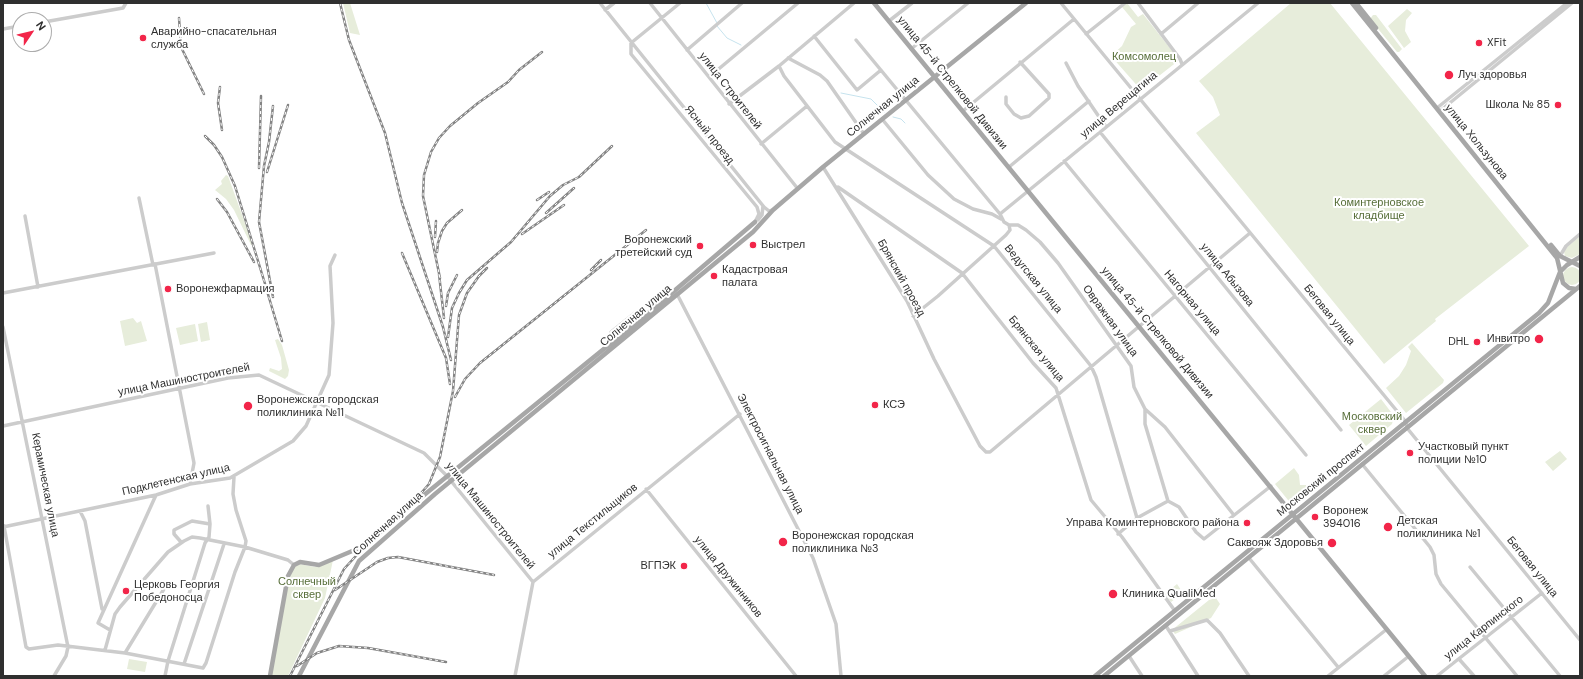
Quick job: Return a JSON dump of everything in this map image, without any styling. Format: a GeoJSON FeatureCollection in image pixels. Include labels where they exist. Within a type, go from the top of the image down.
{"type":"FeatureCollection","features":[{"type":"Feature","properties":{"kind":"main road","name":"улица 45-й Стрелковой Дивизии"},"geometry":{"type":"LineString","coordinates":[[874,3],[1296,516],[1425,676]]}},
{"type":"Feature","properties":{"kind":"main road","name":"Солнечная улица"},"geometry":{"type":"LineString","coordinates":[[294,565],[300,562],[319,565],[357,549],[616,338],[757,228],[773,210],[823,167],[1026,3]]}},
{"type":"Feature","properties":{"kind":"main road","name":"улица Хользунова"},"geometry":{"type":"LineString","coordinates":[[1352,3],[1560,256],[1580,266]]}},
{"type":"Feature","properties":{"kind":"main road","name":"улица Хользунова"},"geometry":{"type":"LineString","coordinates":[[1356,3],[1557,258],[1563,283],[1569,288],[1578,290]]}},
{"type":"Feature","properties":{"kind":"main road","name":"Солнечная улица"},"geometry":{"type":"LineString","coordinates":[[299,676],[359,561],[451,481],[676,292],[755,222]]}},
{"type":"Feature","properties":{"kind":"main road","name":"Московский проспект"},"geometry":{"type":"LineString","coordinates":[[1104,676],[1249,558],[1406,422],[1542,310],[1548,303],[1560,272],[1580,257]]}},
{"type":"Feature","properties":{"kind":"main road","name":"Московский проспект"},"geometry":{"type":"LineString","coordinates":[[1096,676],[1175,611],[1407,428],[1578,290],[1580,286]]}},
{"type":"Feature","properties":{"kind":"main road"},"geometry":{"type":"LineString","coordinates":[[412,504],[417,510]]}},
{"type":"Feature","properties":{"kind":"main road"},"geometry":{"type":"LineString","coordinates":[[270,676],[288,576],[294,565]]}},
{"type":"Feature","properties":{"kind":"main road","name":"Брянская улица"},"geometry":{"type":"LineString","coordinates":[[1175,611],[1178,616]]}},
{"type":"Feature","properties":{"kind":"street"},"geometry":{"type":"LineString","coordinates":[[115,3],[115,9]]}},
{"type":"Feature","properties":{"kind":"street"},"geometry":{"type":"LineString","coordinates":[[52,21],[123,8],[126,3]]}},
{"type":"Feature","properties":{"kind":"street","name":"Ясный проезд"},"geometry":{"type":"LineString","coordinates":[[600,3],[762,205],[766,209],[773,210]]}},
{"type":"Feature","properties":{"kind":"street"},"geometry":{"type":"LineString","coordinates":[[605,10],[614,3]]}},
{"type":"Feature","properties":{"kind":"street","name":"улица Строителей"},"geometry":{"type":"LineString","coordinates":[[650,3],[798,189]]}},
{"type":"Feature","properties":{"kind":"street"},"geometry":{"type":"LineString","coordinates":[[631,43],[680,3]]}},
{"type":"Feature","properties":{"kind":"street"},"geometry":{"type":"LineString","coordinates":[[687,50],[742,3]]}},
{"type":"Feature","properties":{"kind":"street"},"geometry":{"type":"LineString","coordinates":[[709,77],[798,3]]}},
{"type":"Feature","properties":{"kind":"street"},"geometry":{"type":"LineString","coordinates":[[729,104],[779,66],[854,3]]}},
{"type":"Feature","properties":{"kind":"street"},"geometry":{"type":"LineString","coordinates":[[889,21],[912,3]]}},
{"type":"Feature","properties":{"kind":"street"},"geometry":{"type":"LineString","coordinates":[[912,49],[968,3]]}},
{"type":"Feature","properties":{"kind":"street","name":"Беговая улица"},"geometry":{"type":"LineString","coordinates":[[1061,3],[1406,422],[1407,428],[1580,640]]}},
{"type":"Feature","properties":{"kind":"street"},"geometry":{"type":"LineString","coordinates":[[1086,34],[1125,3]]}},
{"type":"Feature","properties":{"kind":"street"},"geometry":{"type":"LineString","coordinates":[[1139,3],[1180,59],[1182,64]]}},
{"type":"Feature","properties":{"kind":"street"},"geometry":{"type":"LineString","coordinates":[[1161,34],[1198,3]]}},
{"type":"Feature","properties":{"kind":"street","name":"улица Верещагина"},"geometry":{"type":"LineString","coordinates":[[1000,214],[1258,3]]}},
{"type":"Feature","properties":{"kind":"street"},"geometry":{"type":"LineString","coordinates":[[1439,109],[1567,3]]}},
{"type":"Feature","properties":{"kind":"street"},"geometry":{"type":"LineString","coordinates":[[1439,109],[1572,3]]}},
{"type":"Feature","properties":{"kind":"street"},"geometry":{"type":"LineString","coordinates":[[962,111],[1074,19]]}},
{"type":"Feature","properties":{"kind":"street"},"geometry":{"type":"LineString","coordinates":[[814,36],[857,90],[881,70]]}},
{"type":"Feature","properties":{"kind":"street"},"geometry":{"type":"LineString","coordinates":[[856,40],[1000,214],[1001,219]]}},
{"type":"Feature","properties":{"kind":"street","name":"Ясный проезд"},"geometry":{"type":"LineString","coordinates":[[631,43],[631,54],[757,207],[759,214],[755,222]]}},
{"type":"Feature","properties":{"kind":"street"},"geometry":{"type":"LineString","coordinates":[[788,58],[827,80],[864,134]]}},
{"type":"Feature","properties":{"kind":"street"},"geometry":{"type":"LineString","coordinates":[[1006,97],[1006,104],[1014,114],[1021,118],[1029,116],[1049,98],[1049,94],[1020,62]]}},
{"type":"Feature","properties":{"kind":"street"},"geometry":{"type":"LineString","coordinates":[[1066,63],[1106,127]]}},
{"type":"Feature","properties":{"kind":"street"},"geometry":{"type":"LineString","coordinates":[[642,66],[652,69]]}},
{"type":"Feature","properties":{"kind":"street","name":"Ведугская улица"},"geometry":{"type":"LineString","coordinates":[[779,66],[832,139],[994,246],[1091,366],[1096,377],[1137,518]]}},
{"type":"Feature","properties":{"kind":"street"},"geometry":{"type":"LineString","coordinates":[[1009,166],[1089,101]]}},
{"type":"Feature","properties":{"kind":"street"},"geometry":{"type":"LineString","coordinates":[[761,144],[807,106]]}},
{"type":"Feature","properties":{"kind":"street","name":"Овражная улица"},"geometry":{"type":"LineString","coordinates":[[882,119],[928,175],[950,195],[972,209],[992,214],[1009,225],[1018,225],[1040,242],[1058,263],[1131,366],[1134,387],[1145,409],[1145,424],[1168,501]]}},
{"type":"Feature","properties":{"kind":"street","name":"улица Абызова"},"geometry":{"type":"LineString","coordinates":[[1100,132],[1341,430]]}},
{"type":"Feature","properties":{"kind":"street","name":"Нагорная улица"},"geometry":{"type":"LineString","coordinates":[[1064,161],[1306,455]]}},
{"type":"Feature","properties":{"kind":"street","name":"Брянский проезд"},"geometry":{"type":"LineString","coordinates":[[823,167],[837,187],[907,301],[913,316],[980,446],[986,452],[990,452],[1059,393]]}},
{"type":"Feature","properties":{"kind":"street","name":"Брянская улица"},"geometry":{"type":"LineString","coordinates":[[837,187],[962,273],[1059,393],[1091,500],[1175,611]]}},
{"type":"Feature","properties":{"kind":"street"},"geometry":{"type":"LineString","coordinates":[[139,198],[180,389],[194,463],[190,484]]}},
{"type":"Feature","properties":{"kind":"street"},"geometry":{"type":"LineString","coordinates":[[755,222],[762,215],[764,209],[762,205]]}},
{"type":"Feature","properties":{"kind":"street"},"geometry":{"type":"LineString","coordinates":[[25,216],[38,287]]}},
{"type":"Feature","properties":{"kind":"street"},"geometry":{"type":"LineString","coordinates":[[913,316],[938,296],[994,246],[1010,230],[1009,225]]}},
{"type":"Feature","properties":{"kind":"street"},"geometry":{"type":"LineString","coordinates":[[1059,393],[1250,233]]}},
{"type":"Feature","properties":{"kind":"street"},"geometry":{"type":"LineString","coordinates":[[1560,256],[1566,246],[1580,234]]}},
{"type":"Feature","properties":{"kind":"street"},"geometry":{"type":"LineString","coordinates":[[3,293],[214,253]]}},
{"type":"Feature","properties":{"kind":"street","name":"Подклетенская улица"},"geometry":{"type":"LineString","coordinates":[[4,526],[156,495],[190,484],[234,477],[293,441],[306,426],[329,375],[333,323],[329,277],[330,266],[335,255]]}},
{"type":"Feature","properties":{"kind":"street","name":"Электросигнальная улица"},"geometry":{"type":"LineString","coordinates":[[676,292],[813,558],[836,624],[841,676]]}},
{"type":"Feature","properties":{"kind":"street"},"geometry":{"type":"LineString","coordinates":[[616,338],[611,332],[636,312],[642,318]]}},
{"type":"Feature","properties":{"kind":"street","name":"Керамическая улица"},"geometry":{"type":"LineString","coordinates":[[3,327],[68,647]]}},
{"type":"Feature","properties":{"kind":"street","name":"улица Машиностроителей"},"geometry":{"type":"LineString","coordinates":[[3,426],[228,378],[254,375],[266,378],[419,449],[447,476],[533,582]]}},
{"type":"Feature","properties":{"kind":"street"},"geometry":{"type":"LineString","coordinates":[[1145,409],[1165,427],[1233,514]]}},
{"type":"Feature","properties":{"kind":"street","name":"улица Текстильщиков"},"geometry":{"type":"LineString","coordinates":[[533,582],[740,414]]}},
{"type":"Feature","properties":{"kind":"street"},"geometry":{"type":"LineString","coordinates":[[1362,464],[1430,547],[1434,555],[1436,574],[1441,584],[1517,676]]}},
{"type":"Feature","properties":{"kind":"street"},"geometry":{"type":"LineString","coordinates":[[4,526],[26,647],[32,650],[58,645],[105,650],[203,668],[246,547],[246,541],[235,505],[234,477]]}},
{"type":"Feature","properties":{"kind":"street"},"geometry":{"type":"LineString","coordinates":[[1118,534],[1137,518],[1168,501],[1179,507],[1196,532],[1204,539],[1233,514],[1271,486]]}},
{"type":"Feature","properties":{"kind":"street","name":"улица Дружинников"},"geometry":{"type":"LineString","coordinates":[[646,490],[796,676]]}},
{"type":"Feature","properties":{"kind":"street"},"geometry":{"type":"LineString","coordinates":[[110,630],[98,623],[102,610],[156,495]]}},
{"type":"Feature","properties":{"kind":"street"},"geometry":{"type":"LineString","coordinates":[[165,676],[168,661],[207,540],[210,524],[208,506]]}},
{"type":"Feature","properties":{"kind":"street"},"geometry":{"type":"LineString","coordinates":[[80,511],[85,521],[102,610]]}},
{"type":"Feature","properties":{"kind":"street"},"geometry":{"type":"LineString","coordinates":[[181,542],[174,534],[174,530],[192,521],[210,524]]}},
{"type":"Feature","properties":{"kind":"street"},"geometry":{"type":"LineString","coordinates":[[105,650],[115,614],[120,606],[168,552],[181,542],[192,537],[246,547],[288,560],[294,565]]}},
{"type":"Feature","properties":{"kind":"street"},"geometry":{"type":"LineString","coordinates":[[184,664],[224,544]]}},
{"type":"Feature","properties":{"kind":"street"},"geometry":{"type":"LineString","coordinates":[[1249,558],[1338,667]]}},
{"type":"Feature","properties":{"kind":"street"},"geometry":{"type":"LineString","coordinates":[[1470,567],[1560,676]]}},
{"type":"Feature","properties":{"kind":"street"},"geometry":{"type":"LineString","coordinates":[[515,676],[533,582]]}},
{"type":"Feature","properties":{"kind":"street"},"geometry":{"type":"LineString","coordinates":[[124,653],[167,584]]}},
{"type":"Feature","properties":{"kind":"street","name":"улица Карпинского"},"geometry":{"type":"LineString","coordinates":[[1437,676],[1542,594]]}},
{"type":"Feature","properties":{"kind":"street"},"geometry":{"type":"LineString","coordinates":[[1170,631],[1207,620],[1220,633],[1249,676]]}},
{"type":"Feature","properties":{"kind":"street"},"geometry":{"type":"LineString","coordinates":[[1166,626],[1198,676]]}},
{"type":"Feature","properties":{"kind":"street"},"geometry":{"type":"LineString","coordinates":[[1328,676],[1388,629]]}},
{"type":"Feature","properties":{"kind":"street"},"geometry":{"type":"LineString","coordinates":[[54,676],[66,656],[68,647]]}},
{"type":"Feature","properties":{"kind":"street"},"geometry":{"type":"LineString","coordinates":[[1129,656],[1142,676]]}},
{"type":"Feature","properties":{"kind":"street"},"geometry":{"type":"LineString","coordinates":[[1384,676],[1409,656]]}},
{"type":"Feature","properties":{"kind":"street"},"geometry":{"type":"LineString","coordinates":[[1459,659],[1474,676]]}},
{"type":"Feature","properties":{"kind":"green space"},"geometry":{"type":"Polygon","coordinates":[[[343,3],[350,3],[360,35],[350,33],[343,3]]]}},
{"type":"Feature","properties":{"kind":"green space","name":"Комсомолец"},"geometry":{"type":"Polygon","coordinates":[[[1127,3],[1138,17],[1143,14],[1177,57],[1178,61],[1141,90],[1111,56],[1122,46],[1131,27],[1136,24],[1122,7],[1127,3]]]}},
{"type":"Feature","properties":{"kind":"green space","name":"Коминтерновское кладбище"},"geometry":{"type":"Polygon","coordinates":[[[1291,3],[1330,3],[1529,246],[1435,319],[1436,321],[1384,364],[1196,133],[1220,115],[1213,97],[1199,81],[1291,3]]]}},
{"type":"Feature","properties":{"kind":"green space"},"geometry":{"type":"Polygon","coordinates":[[[1407,9],[1412,13],[1406,20],[1405,31],[1411,42],[1404,48],[1388,26],[1407,9]]]}},
{"type":"Feature","properties":{"kind":"green space"},"geometry":{"type":"Polygon","coordinates":[[[1373,15],[1376,15],[1402,49],[1399,52],[1397,52],[1370,19],[1373,15]]]}},
{"type":"Feature","properties":{"kind":"green space"},"geometry":{"type":"Polygon","coordinates":[[[226,175],[228,176],[253,245],[251,245],[234,210],[226,199],[215,190],[222,184],[221,181],[226,175]]]}},
{"type":"Feature","properties":{"kind":"green space"},"geometry":{"type":"Polygon","coordinates":[[[1580,236],[1580,254],[1572,258],[1565,256],[1564,252],[1567,247],[1580,236]]]}},
{"type":"Feature","properties":{"kind":"green space"},"geometry":{"type":"Polygon","coordinates":[[[1572,267],[1578,270],[1581,276],[1578,282],[1572,285],[1566,282],[1563,276],[1566,270],[1572,267]]]}},
{"type":"Feature","properties":{"kind":"green space"},"geometry":{"type":"Polygon","coordinates":[[[133,318],[137,323],[141,321],[147,341],[125,346],[120,321],[133,318]]]}},
{"type":"Feature","properties":{"kind":"green space"},"geometry":{"type":"Polygon","coordinates":[[[207,322],[210,340],[201,342],[198,324],[207,322]]]}},
{"type":"Feature","properties":{"kind":"green space"},"geometry":{"type":"Polygon","coordinates":[[[195,324],[198,341],[180,345],[176,328],[195,324]]]}},
{"type":"Feature","properties":{"kind":"green space"},"geometry":{"type":"Polygon","coordinates":[[[278,339],[282,345],[289,370],[288,376],[285,379],[269,371],[270,368],[279,371],[282,369],[281,358],[275,340],[278,339]]]}},
{"type":"Feature","properties":{"kind":"green space"},"geometry":{"type":"Polygon","coordinates":[[[1412,343],[1444,380],[1443,383],[1406,413],[1386,388],[1399,376],[1406,365],[1411,351],[1408,347],[1412,343]]]}},
{"type":"Feature","properties":{"kind":"green space","name":"Московский сквер"},"geometry":{"type":"Polygon","coordinates":[[[1381,399],[1394,416],[1392,424],[1366,446],[1349,425],[1381,399]]]}},
{"type":"Feature","properties":{"kind":"green space"},"geometry":{"type":"Polygon","coordinates":[[[1560,451],[1567,459],[1553,471],[1545,462],[1560,451]]]}},
{"type":"Feature","properties":{"kind":"green space"},"geometry":{"type":"Polygon","coordinates":[[[1294,468],[1299,475],[1300,485],[1306,485],[1307,492],[1292,505],[1275,484],[1294,468]]]}},
{"type":"Feature","properties":{"kind":"green space","name":"Солнечный сквер"},"geometry":{"type":"Polygon","coordinates":[[[333,560],[325,598],[288,676],[271,676],[289,577],[293,568],[299,564],[315,567],[333,560]]]}},
{"type":"Feature","properties":{"kind":"green space"},"geometry":{"type":"Polygon","coordinates":[[[1177,584],[1183,593],[1171,602],[1165,594],[1177,584]]]}},
{"type":"Feature","properties":{"kind":"green space"},"geometry":{"type":"Polygon","coordinates":[[[1216,598],[1220,604],[1211,618],[1175,634],[1172,630],[1209,600],[1216,598]]]}},
{"type":"Feature","properties":{"kind":"green space"},"geometry":{"type":"Polygon","coordinates":[[[129,659],[147,662],[145,672],[127,669],[129,659]]]}},
{"type":"Feature","properties":{"kind":"waterway"},"geometry":{"type":"LineString","coordinates":[[706,3],[717,23]]}},
{"type":"Feature","properties":{"kind":"waterway"},"geometry":{"type":"LineString","coordinates":[[717,26],[727,38],[741,45]]}},
{"type":"Feature","properties":{"kind":"waterway"},"geometry":{"type":"LineString","coordinates":[[841,93],[871,99],[884,112]]}},
{"type":"Feature","properties":{"kind":"waterway"},"geometry":{"type":"LineString","coordinates":[[893,117],[901,119],[905,123]]}},
{"type":"Feature","properties":{"kind":"railway"},"geometry":{"type":"LineString","coordinates":[[340,3],[349,40],[385,133],[402,203],[443,327],[451,360]]}},
{"type":"Feature","properties":{"kind":"railway"},"geometry":{"type":"LineString","coordinates":[[179,18],[181,47],[204,94]]}},
{"type":"Feature","properties":{"kind":"railway"},"geometry":{"type":"LineString","coordinates":[[440,278],[423,196],[424,175],[431,152],[439,138],[450,126],[478,103],[508,82],[519,70],[542,52]]}},
{"type":"Feature","properties":{"kind":"railway"},"geometry":{"type":"LineString","coordinates":[[220,87],[218,103],[222,130]]}},
{"type":"Feature","properties":{"kind":"railway"},"geometry":{"type":"LineString","coordinates":[[259,168],[261,96]]}},
{"type":"Feature","properties":{"kind":"railway"},"geometry":{"type":"LineString","coordinates":[[267,172],[288,105]]}},
{"type":"Feature","properties":{"kind":"railway"},"geometry":{"type":"LineString","coordinates":[[273,106],[269,142],[264,166],[259,222],[273,297]]}},
{"type":"Feature","properties":{"kind":"railway"},"geometry":{"type":"LineString","coordinates":[[205,136],[214,145],[222,157],[235,186],[266,287]]}},
{"type":"Feature","properties":{"kind":"railway"},"geometry":{"type":"LineString","coordinates":[[448,337],[452,308],[467,280],[511,242],[550,196],[563,185],[579,177],[612,146]]}},
{"type":"Feature","properties":{"kind":"railway"},"geometry":{"type":"LineString","coordinates":[[546,213],[574,188]]}},
{"type":"Feature","properties":{"kind":"railway"},"geometry":{"type":"LineString","coordinates":[[537,200],[549,192]]}},
{"type":"Feature","properties":{"kind":"railway"},"geometry":{"type":"LineString","coordinates":[[217,199],[227,212],[254,262]]}},
{"type":"Feature","properties":{"kind":"railway"},"geometry":{"type":"LineString","coordinates":[[522,234],[564,205]]}},
{"type":"Feature","properties":{"kind":"railway"},"geometry":{"type":"LineString","coordinates":[[437,252],[442,231],[447,223],[462,210]]}},
{"type":"Feature","properties":{"kind":"railway"},"geometry":{"type":"LineString","coordinates":[[435,237],[436,221]]}},
{"type":"Feature","properties":{"kind":"railway"},"geometry":{"type":"LineString","coordinates":[[455,397],[465,379],[480,363],[646,230]]}},
{"type":"Feature","properties":{"kind":"railway"},"geometry":{"type":"LineString","coordinates":[[402,253],[446,358],[450,384]]}},
{"type":"Feature","properties":{"kind":"railway"},"geometry":{"type":"LineString","coordinates":[[591,270],[601,260]]}},
{"type":"Feature","properties":{"kind":"railway"},"geometry":{"type":"LineString","coordinates":[[290,676],[344,569],[365,546],[402,515],[429,484],[440,457],[453,391],[459,315],[467,293],[479,276],[487,268]]}},
{"type":"Feature","properties":{"kind":"railway"},"geometry":{"type":"LineString","coordinates":[[439,274],[444,318]]}},
{"type":"Feature","properties":{"kind":"railway"},"geometry":{"type":"LineString","coordinates":[[446,306],[448,293],[457,275]]}},
{"type":"Feature","properties":{"kind":"railway"},"geometry":{"type":"LineString","coordinates":[[267,291],[282,341]]}},
{"type":"Feature","properties":{"kind":"railway"},"geometry":{"type":"LineString","coordinates":[[335,590],[377,562],[388,558],[398,557],[494,575]]}},
{"type":"Feature","properties":{"kind":"railway"},"geometry":{"type":"LineString","coordinates":[[297,666],[317,653],[339,646],[368,648],[446,662]]}},
{"type":"Feature","properties":{"kind":"place","name":"Аварийно-спасательная служба"},"geometry":{"type":"Point","coordinates":[143,38]}},
{"type":"Feature","properties":{"kind":"place","name":"XFit"},"geometry":{"type":"Point","coordinates":[1479,43]}},
{"type":"Feature","properties":{"kind":"place","name":"Луч здоровья"},"geometry":{"type":"Point","coordinates":[1449,75]}},
{"type":"Feature","properties":{"kind":"place","name":"Школа № 85"},"geometry":{"type":"Point","coordinates":[1558,105]}},
{"type":"Feature","properties":{"kind":"place","name":"Выстрел"},"geometry":{"type":"Point","coordinates":[753,245]}},
{"type":"Feature","properties":{"kind":"place","name":"Воронежский третейский суд"},"geometry":{"type":"Point","coordinates":[700,246]}},
{"type":"Feature","properties":{"kind":"place","name":"Кадастровая палата"},"geometry":{"type":"Point","coordinates":[714,276]}},
{"type":"Feature","properties":{"kind":"place","name":"Воронежфармация"},"geometry":{"type":"Point","coordinates":[168,289]}},
{"type":"Feature","properties":{"kind":"place","name":"Инвитро"},"geometry":{"type":"Point","coordinates":[1539,339]}},
{"type":"Feature","properties":{"kind":"place","name":"DHL"},"geometry":{"type":"Point","coordinates":[1477,342]}},
{"type":"Feature","properties":{"kind":"place","name":"КСЭ"},"geometry":{"type":"Point","coordinates":[875,405]}},
{"type":"Feature","properties":{"kind":"place","name":"Воронежская городская поликлиника №11"},"geometry":{"type":"Point","coordinates":[248,406]}},
{"type":"Feature","properties":{"kind":"place","name":"Участковый пункт полиции №10"},"geometry":{"type":"Point","coordinates":[1410,453]}},
{"type":"Feature","properties":{"kind":"place","name":"Воронеж 394016"},"geometry":{"type":"Point","coordinates":[1315,517]}},
{"type":"Feature","properties":{"kind":"place","name":"Управа Коминтерновского района"},"geometry":{"type":"Point","coordinates":[1247,523]}},
{"type":"Feature","properties":{"kind":"place","name":"Детская поликлиника №1"},"geometry":{"type":"Point","coordinates":[1388,527]}},
{"type":"Feature","properties":{"kind":"place","name":"Воронежская городская поликлиника №3"},"geometry":{"type":"Point","coordinates":[783,542]}},
{"type":"Feature","properties":{"kind":"place","name":"Саквояж Здоровья"},"geometry":{"type":"Point","coordinates":[1332,543]}},
{"type":"Feature","properties":{"kind":"place","name":"ВГПЭК"},"geometry":{"type":"Point","coordinates":[684,566]}},
{"type":"Feature","properties":{"kind":"place","name":"Церковь Георгия Победоносца"},"geometry":{"type":"Point","coordinates":[126,591]}},
{"type":"Feature","properties":{"kind":"place","name":"Клиника QualiMed"},"geometry":{"type":"Point","coordinates":[1113,594]}}]}
